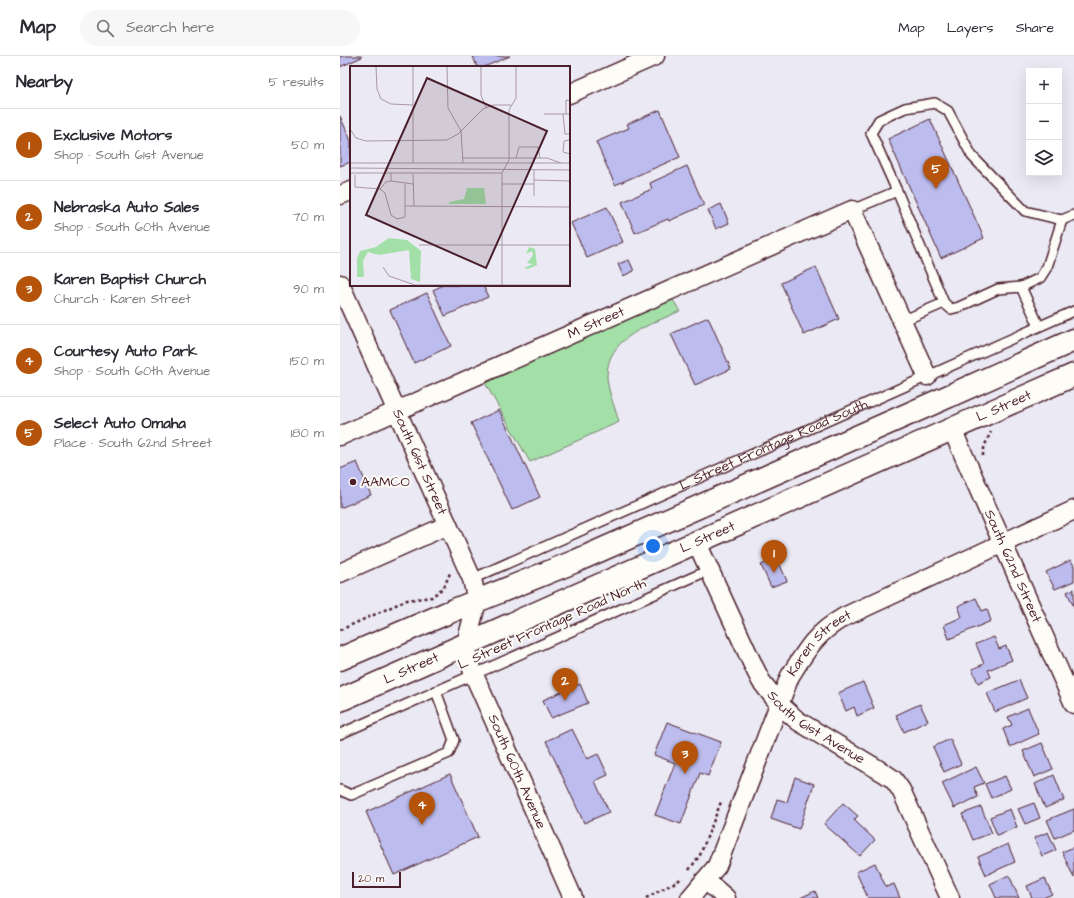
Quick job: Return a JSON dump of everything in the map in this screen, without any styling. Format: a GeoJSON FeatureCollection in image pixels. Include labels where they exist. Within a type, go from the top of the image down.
{"type":"FeatureCollection","features":[{"type":"Feature","properties":{"kind":"main road"},"geometry":{"type":"LineString","coordinates":[[340,658],[614,544],[1074,340]]}},
{"type":"Feature","properties":{"kind":"main road","name":"L Street"},"geometry":{"type":"LineString","coordinates":[[340,700],[697,543],[1074,374]]}},
{"type":"Feature","properties":{"kind":"street"},"geometry":{"type":"LineString","coordinates":[[570,94],[655,56]]}},
{"type":"Feature","properties":{"kind":"street"},"geometry":{"type":"LineString","coordinates":[[340,195],[350,190]]}},
{"type":"Feature","properties":{"kind":"street"},"geometry":{"type":"LineString","coordinates":[[852,210],[927,376]]}},
{"type":"Feature","properties":{"kind":"street","name":"M Street"},"geometry":{"type":"LineString","coordinates":[[340,436],[852,210]]}},
{"type":"Feature","properties":{"kind":"street","name":"South 61st Street"},"geometry":{"type":"LineString","coordinates":[[340,284],[472,579],[477,601],[466,644]]}},
{"type":"Feature","properties":{"kind":"street","name":"South 62nd Street"},"geometry":{"type":"LineString","coordinates":[[952,429],[1074,704]]}},
{"type":"Feature","properties":{"kind":"street","name":"Karen Street"},"geometry":{"type":"LineString","coordinates":[[690,898],[717,866],[790,676],[816,637],[829,625],[851,614],[1074,510]]}},
{"type":"Feature","properties":{"kind":"street"},"geometry":{"type":"LineString","coordinates":[[340,573],[448,525]]}},
{"type":"Feature","properties":{"kind":"street","name":"South 61st Avenue"},"geometry":{"type":"LineString","coordinates":[[697,543],[761,681],[779,704],[798,722],[893,779],[901,790],[950,898]]}},
{"type":"Feature","properties":{"kind":"street","name":"South 60th Avenue"},"geometry":{"type":"LineString","coordinates":[[466,644],[467,654],[474,675],[573,898]]}},
{"type":"Feature","properties":{"kind":"street"},"geometry":{"type":"LineString","coordinates":[[705,880],[726,898]]}},
{"type":"Feature","properties":{"kind":"lane"},"geometry":{"type":"LineString","coordinates":[[1062,220],[1047,267],[1040,278],[1021,286],[998,289],[959,307],[951,309],[944,303],[871,133],[879,120],[905,108],[936,103],[948,111],[972,156],[1025,211],[1062,220],[1074,215]]}},
{"type":"Feature","properties":{"kind":"lane"},"geometry":{"type":"LineString","coordinates":[[852,210],[897,191]]}},
{"type":"Feature","properties":{"kind":"lane"},"geometry":{"type":"LineString","coordinates":[[1021,286],[1039,326]]}},
{"type":"Feature","properties":{"kind":"lane"},"geometry":{"type":"LineString","coordinates":[[902,321],[944,303]]}},
{"type":"Feature","properties":{"kind":"lane","name":"L Street Frontage Road South"},"geometry":{"type":"LineString","coordinates":[[472,579],[1074,311]]}},
{"type":"Feature","properties":{"kind":"lane","name":"L Street Frontage Road North"},"geometry":{"type":"LineString","coordinates":[[340,734],[709,570]]}},
{"type":"Feature","properties":{"kind":"lane"},"geometry":{"type":"LineString","coordinates":[[340,790],[351,795],[449,753],[454,740],[436,691]]}},
{"type":"Feature","properties":{"kind":"path"},"geometry":{"type":"LineString","coordinates":[[984,458],[983,452],[986,441],[992,430]]}},
{"type":"Feature","properties":{"kind":"path"},"geometry":{"type":"LineString","coordinates":[[340,630],[406,600],[432,597],[444,587],[450,572]]}},
{"type":"Feature","properties":{"kind":"green space"},"geometry":{"type":"Polygon","coordinates":[[[673,300],[680,311],[643,327],[632,334],[622,342],[614,352],[609,363],[607,382],[619,422],[530,462],[485,383],[673,300]]]}},
{"type":"Feature","properties":{"kind":"building"},"geometry":{"type":"Polygon","coordinates":[[[340,56],[361,56],[362,57],[340,67],[340,56]]]}},
{"type":"Feature","properties":{"kind":"building"},"geometry":{"type":"Polygon","coordinates":[[[473,56],[510,56],[486,66],[477,66],[473,56]]]}},
{"type":"Feature","properties":{"kind":"building"},"geometry":{"type":"Polygon","coordinates":[[[660,110],[680,157],[615,185],[596,142],[629,128],[627,124],[660,110]]]}},
{"type":"Feature","properties":{"kind":"building"},"geometry":{"type":"Polygon","coordinates":[[[340,116],[350,139],[350,162],[340,166],[340,116]]]}},
{"type":"Feature","properties":{"kind":"building"},"geometry":{"type":"Polygon","coordinates":[[[930,119],[984,238],[941,258],[888,139],[930,119]]]}},
{"type":"Feature","properties":{"kind":"building"},"geometry":{"type":"Polygon","coordinates":[[[687,166],[704,205],[669,221],[668,219],[635,233],[622,202],[652,189],[650,183],[687,166]]]}},
{"type":"Feature","properties":{"kind":"building"},"geometry":{"type":"Polygon","coordinates":[[[721,204],[729,223],[716,229],[708,210],[721,204]]]}},
{"type":"Feature","properties":{"kind":"building"},"geometry":{"type":"Polygon","coordinates":[[[607,207],[623,242],[587,258],[571,223],[607,207]]]}},
{"type":"Feature","properties":{"kind":"building"},"geometry":{"type":"Polygon","coordinates":[[[629,260],[634,271],[623,276],[618,264],[629,260]]]}},
{"type":"Feature","properties":{"kind":"building"},"geometry":{"type":"Polygon","coordinates":[[[816,267],[839,319],[804,335],[781,283],[816,267]]]}},
{"type":"Feature","properties":{"kind":"building"},"geometry":{"type":"Polygon","coordinates":[[[441,286],[483,286],[488,297],[445,316],[433,290],[441,286]]]}},
{"type":"Feature","properties":{"kind":"building"},"geometry":{"type":"Polygon","coordinates":[[[427,293],[451,346],[414,363],[390,310],[427,293]]]}},
{"type":"Feature","properties":{"kind":"building"},"geometry":{"type":"Polygon","coordinates":[[[708,317],[731,369],[695,385],[671,334],[708,317]]]}},
{"type":"Feature","properties":{"kind":"building"},"geometry":{"type":"Polygon","coordinates":[[[499,410],[540,497],[512,510],[471,423],[499,410]]]}},
{"type":"Feature","properties":{"kind":"building","name":"AAMCO"},"geometry":{"type":"Polygon","coordinates":[[[357,462],[371,495],[340,508],[340,469],[357,462]]]}},
{"type":"Feature","properties":{"kind":"building"},"geometry":{"type":"Polygon","coordinates":[[[777,558],[787,581],[771,587],[761,565],[777,558]]]}},
{"type":"Feature","properties":{"kind":"building"},"geometry":{"type":"Polygon","coordinates":[[[1071,560],[1074,566],[1074,581],[1055,589],[1046,572],[1071,560]]]}},
{"type":"Feature","properties":{"kind":"building"},"geometry":{"type":"Polygon","coordinates":[[[1074,589],[1074,607],[1067,592],[1074,589]]]}},
{"type":"Feature","properties":{"kind":"building"},"geometry":{"type":"Polygon","coordinates":[[[976,598],[982,611],[987,609],[991,621],[949,639],[944,625],[962,617],[958,606],[976,598]]]}},
{"type":"Feature","properties":{"kind":"building"},"geometry":{"type":"Polygon","coordinates":[[[994,637],[999,649],[1006,646],[1012,660],[988,670],[991,677],[978,683],[972,669],[984,664],[976,644],[994,637]]]}},
{"type":"Feature","properties":{"kind":"building"},"geometry":{"type":"Polygon","coordinates":[[[1019,680],[1027,698],[995,712],[987,693],[1019,680]]]}},
{"type":"Feature","properties":{"kind":"building"},"geometry":{"type":"Polygon","coordinates":[[[863,682],[874,708],[857,716],[854,707],[846,711],[838,693],[863,682]]]}},
{"type":"Feature","properties":{"kind":"building"},"geometry":{"type":"Polygon","coordinates":[[[580,684],[588,703],[551,718],[543,700],[580,684]]]}},
{"type":"Feature","properties":{"kind":"building"},"geometry":{"type":"Polygon","coordinates":[[[920,704],[928,721],[904,732],[896,715],[920,704]]]}},
{"type":"Feature","properties":{"kind":"building"},"geometry":{"type":"Polygon","coordinates":[[[1028,708],[1039,734],[1010,747],[1003,729],[1012,725],[1008,717],[1028,708]]]}},
{"type":"Feature","properties":{"kind":"building"},"geometry":{"type":"Polygon","coordinates":[[[667,722],[721,742],[708,776],[700,773],[681,824],[655,815],[675,763],[654,755],[667,722]]]}},
{"type":"Feature","properties":{"kind":"building"},"geometry":{"type":"Polygon","coordinates":[[[572,729],[587,759],[598,754],[608,775],[595,781],[609,812],[584,823],[546,741],[572,729]]]}},
{"type":"Feature","properties":{"kind":"building"},"geometry":{"type":"Polygon","coordinates":[[[950,739],[961,764],[944,772],[933,747],[950,739]]]}},
{"type":"Feature","properties":{"kind":"building"},"geometry":{"type":"Polygon","coordinates":[[[1042,743],[1053,769],[1034,777],[1023,751],[1042,743]]]}},
{"type":"Feature","properties":{"kind":"building"},"geometry":{"type":"Polygon","coordinates":[[[976,767],[984,783],[974,787],[978,797],[954,808],[942,783],[976,767]]]}},
{"type":"Feature","properties":{"kind":"building"},"geometry":{"type":"Polygon","coordinates":[[[450,774],[478,837],[394,875],[366,812],[450,774]]]}},
{"type":"Feature","properties":{"kind":"building"},"geometry":{"type":"Polygon","coordinates":[[[1054,775],[1064,800],[1045,808],[1035,784],[1054,775]]]}},
{"type":"Feature","properties":{"kind":"building"},"geometry":{"type":"Polygon","coordinates":[[[1005,776],[1011,789],[991,798],[985,784],[1005,776]]]}},
{"type":"Feature","properties":{"kind":"building"},"geometry":{"type":"Polygon","coordinates":[[[795,777],[814,784],[799,829],[771,819],[777,799],[787,802],[795,777]]]}},
{"type":"Feature","properties":{"kind":"building"},"geometry":{"type":"Polygon","coordinates":[[[843,803],[858,816],[854,820],[875,840],[860,856],[824,824],[843,803]]]}},
{"type":"Feature","properties":{"kind":"building"},"geometry":{"type":"Polygon","coordinates":[[[1034,803],[1040,818],[1025,824],[1018,809],[1034,803]]]}},
{"type":"Feature","properties":{"kind":"building"},"geometry":{"type":"Polygon","coordinates":[[[981,807],[992,833],[973,840],[962,814],[981,807]]]}},
{"type":"Feature","properties":{"kind":"building"},"geometry":{"type":"Polygon","coordinates":[[[1010,809],[1017,827],[997,835],[990,817],[1010,809]]]}},
{"type":"Feature","properties":{"kind":"building"},"geometry":{"type":"Polygon","coordinates":[[[1074,809],[1074,830],[1055,838],[1047,820],[1074,809]]]}},
{"type":"Feature","properties":{"kind":"building"},"geometry":{"type":"Polygon","coordinates":[[[1048,832],[1056,850],[1042,856],[1034,838],[1048,832]]]}},
{"type":"Feature","properties":{"kind":"building"},"geometry":{"type":"Polygon","coordinates":[[[1008,844],[1015,862],[986,875],[978,857],[1008,844]]]}},
{"type":"Feature","properties":{"kind":"building"},"geometry":{"type":"Polygon","coordinates":[[[1074,847],[1074,878],[1062,852],[1074,847]]]}},
{"type":"Feature","properties":{"kind":"building"},"geometry":{"type":"Polygon","coordinates":[[[875,863],[886,887],[894,884],[900,898],[868,898],[856,872],[875,863]]]}},
{"type":"Feature","properties":{"kind":"building"},"geometry":{"type":"Polygon","coordinates":[[[1009,875],[1019,898],[996,898],[990,884],[1009,875]]]}},
{"type":"Feature","properties":{"kind":"building"},"geometry":{"type":"Polygon","coordinates":[[[1045,878],[1052,894],[1043,898],[1032,898],[1027,886],[1045,878]]]}},
{"type":"Feature","properties":{"kind":"building"},"geometry":{"type":"Polygon","coordinates":[[[815,891],[818,898],[800,898],[815,891]]]}},
{"type":"Feature","properties":{"kind":"place","name":"Select Auto Omaha"},"geometry":{"type":"Point","coordinates":[936,189]}},
{"type":"Feature","properties":{"kind":"place","name":"AAMCO"},"geometry":{"type":"Point","coordinates":[353,482]}},
{"type":"Feature","properties":{"kind":"place","name":"Exclusive Motors"},"geometry":{"type":"Point","coordinates":[774,573]}},
{"type":"Feature","properties":{"kind":"place","name":"Nebraska Auto Sales"},"geometry":{"type":"Point","coordinates":[565,701]}},
{"type":"Feature","properties":{"kind":"place","name":"Karen Baptist Church"},"geometry":{"type":"Point","coordinates":[685,774]}},
{"type":"Feature","properties":{"kind":"place","name":"Courtesy Auto Park"},"geometry":{"type":"Point","coordinates":[422,825]}}]}
